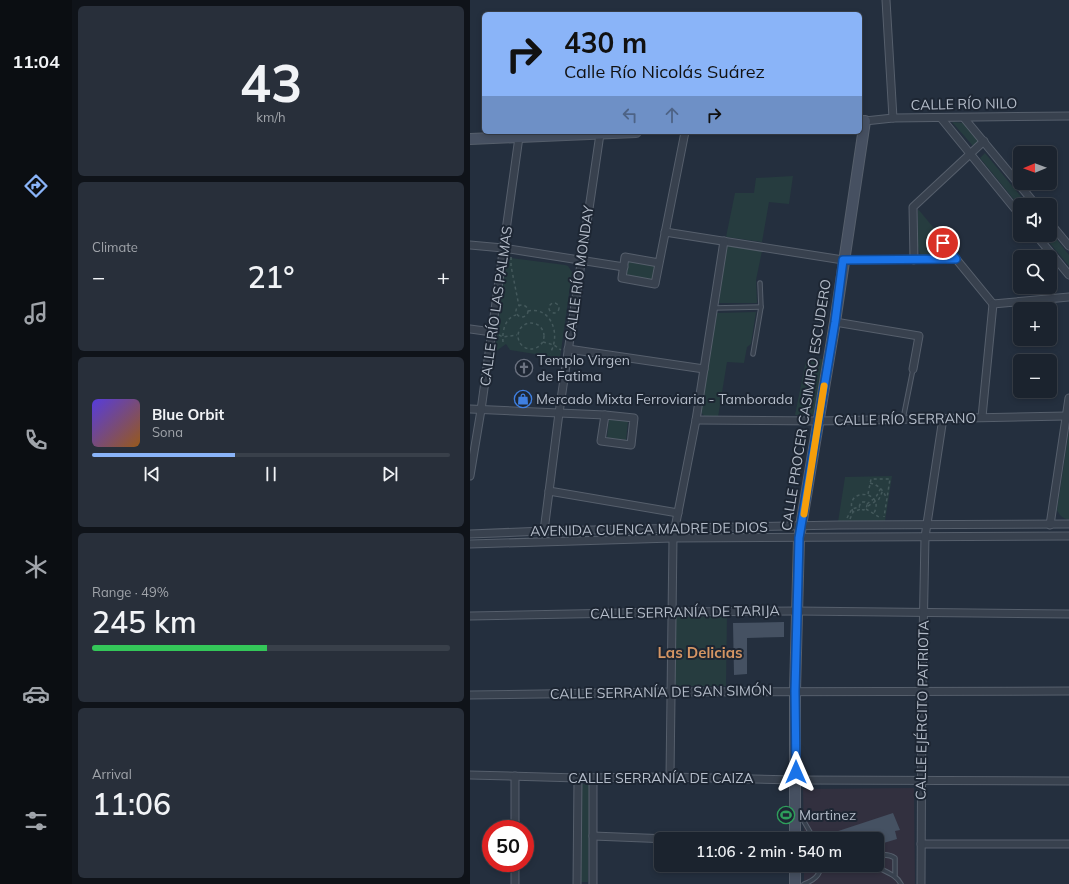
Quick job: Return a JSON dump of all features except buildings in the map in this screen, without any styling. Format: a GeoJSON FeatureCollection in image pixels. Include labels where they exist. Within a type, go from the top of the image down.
{"type":"FeatureCollection","features":[{"type":"Feature","properties":{"kind":"main road"},"geometry":{"type":"LineString","coordinates":[[470,139],[600,134]]}},
{"type":"Feature","properties":{"kind":"main road","name":"CALLE PROCER CASIMIRO ESCUDERO"},"geometry":{"type":"LineString","coordinates":[[795,832],[795,691],[799,538],[835,322],[860,134]]}},
{"type":"Feature","properties":{"kind":"main road"},"geometry":{"type":"LineString","coordinates":[[795,872],[795,884]]}},
{"type":"Feature","properties":{"kind":"street"},"geometry":{"type":"LineString","coordinates":[[886,0],[894,118]]}},
{"type":"Feature","properties":{"kind":"street","name":"CALLE RÍO NILO"},"geometry":{"type":"LineString","coordinates":[[862,121],[894,118],[1069,116]]}},
{"type":"Feature","properties":{"kind":"street"},"geometry":{"type":"LineString","coordinates":[[941,118],[1013,206]]}},
{"type":"Feature","properties":{"kind":"street"},"geometry":{"type":"LineString","coordinates":[[964,118],[1030,198]]}},
{"type":"Feature","properties":{"kind":"street","name":"CALLE RÍO MONDAY"},"geometry":{"type":"LineString","coordinates":[[544,531],[568,349],[600,134]]}},
{"type":"Feature","properties":{"kind":"street"},"geometry":{"type":"LineString","coordinates":[[659,263],[625,257],[622,278],[656,284],[665,232],[686,134]]}},
{"type":"Feature","properties":{"kind":"street","name":"CALLE RÍO LAS PALMAS"},"geometry":{"type":"LineString","coordinates":[[470,476],[481,410],[519,137]]}},
{"type":"Feature","properties":{"kind":"street"},"geometry":{"type":"LineString","coordinates":[[914,260],[913,207],[984,141]]}},
{"type":"Feature","properties":{"kind":"street"},"geometry":{"type":"LineString","coordinates":[[1057,231],[1069,246]]}},
{"type":"Feature","properties":{"kind":"street"},"geometry":{"type":"LineString","coordinates":[[665,232],[843,260],[956,259]]}},
{"type":"Feature","properties":{"kind":"street"},"geometry":{"type":"LineString","coordinates":[[670,777],[673,538],[696,420],[724,241]]}},
{"type":"Feature","properties":{"kind":"street"},"geometry":{"type":"LineString","coordinates":[[1042,242],[1069,275]]}},
{"type":"Feature","properties":{"kind":"street"},"geometry":{"type":"LineString","coordinates":[[943,243],[993,304],[982,417]]}},
{"type":"Feature","properties":{"kind":"street"},"geometry":{"type":"LineString","coordinates":[[470,245],[503,248],[624,267]]}},
{"type":"Feature","properties":{"kind":"street"},"geometry":{"type":"LineString","coordinates":[[993,304],[1069,297]]}},
{"type":"Feature","properties":{"kind":"street"},"geometry":{"type":"LineString","coordinates":[[835,322],[919,336],[913,369]]}},
{"type":"Feature","properties":{"kind":"street"},"geometry":{"type":"LineString","coordinates":[[470,329],[492,332]]}},
{"type":"Feature","properties":{"kind":"street"},"geometry":{"type":"LineString","coordinates":[[568,349],[704,369]]}},
{"type":"Feature","properties":{"kind":"street"},"geometry":{"type":"LineString","coordinates":[[1050,525],[1069,398]]}},
{"type":"Feature","properties":{"kind":"street"},"geometry":{"type":"LineString","coordinates":[[470,409],[605,414],[634,418],[631,445],[601,441],[605,414]]}},
{"type":"Feature","properties":{"kind":"street","name":"CALLE RÍO SERRANO"},"geometry":{"type":"LineString","coordinates":[[696,420],[818,421],[1066,416]]}},
{"type":"Feature","properties":{"kind":"street"},"geometry":{"type":"LineString","coordinates":[[926,525],[943,418]]}},
{"type":"Feature","properties":{"kind":"street"},"geometry":{"type":"LineString","coordinates":[[549,491],[678,513]]}},
{"type":"Feature","properties":{"kind":"street","name":"AVENIDA CUENCA MADRE DE DIOS"},"geometry":{"type":"LineString","coordinates":[[470,534],[544,531],[674,530],[802,526],[1069,524]]}},
{"type":"Feature","properties":{"kind":"street","name":"CALLE EJÉRCITO PATRIOTA"},"geometry":{"type":"LineString","coordinates":[[922,884],[921,779],[923,612],[926,525]]}},
{"type":"Feature","properties":{"kind":"street","name":"AVENIDA CUENCA MADRE DE DIOS"},"geometry":{"type":"LineString","coordinates":[[470,544],[673,538],[1069,536]]}},
{"type":"Feature","properties":{"kind":"street","name":"CALLE SERRANÍA DE TARIJA"},"geometry":{"type":"LineString","coordinates":[[470,616],[797,611],[1069,614]]}},
{"type":"Feature","properties":{"kind":"street","name":"CALLE SERRANÍA DE SAN SIMÓN"},"geometry":{"type":"LineString","coordinates":[[470,695],[795,691],[1069,692]]}},
{"type":"Feature","properties":{"kind":"street","name":"CALLE SERRANÍA DE CAIZA"},"geometry":{"type":"LineString","coordinates":[[470,775],[578,778],[670,777],[796,780],[921,779],[1069,781]]}},
{"type":"Feature","properties":{"kind":"street"},"geometry":{"type":"LineString","coordinates":[[515,776],[515,820]]}},
{"type":"Feature","properties":{"kind":"street"},"geometry":{"type":"LineString","coordinates":[[576,884],[578,778]]}},
{"type":"Feature","properties":{"kind":"street"},"geometry":{"type":"LineString","coordinates":[[593,778],[593,884]]}},
{"type":"Feature","properties":{"kind":"street"},"geometry":{"type":"LineString","coordinates":[[593,836],[654,838]]}},
{"type":"Feature","properties":{"kind":"street"},"geometry":{"type":"LineString","coordinates":[[921,844],[1069,844]]}},
{"type":"Feature","properties":{"kind":"street"},"geometry":{"type":"LineString","coordinates":[[515,872],[515,884]]}},
{"type":"Feature","properties":{"kind":"lane"},"geometry":{"type":"LineString","coordinates":[[753,354],[761,307],[760,283]]}},
{"type":"Feature","properties":{"kind":"lane"},"geometry":{"type":"LineString","coordinates":[[714,308],[761,307]]}},
{"type":"Feature","properties":{"kind":"lane"},"geometry":{"type":"LineString","coordinates":[[903,419],[913,369]]}},
{"type":"Feature","properties":{"kind":"lane"},"geometry":{"type":"LineString","coordinates":[[796,807],[810,832]]}},
{"type":"Feature","properties":{"kind":"lane"},"geometry":{"type":"LineString","coordinates":[[884,854],[895,858],[895,875],[901,884]]}},
{"type":"Feature","properties":{"kind":"lane"},"geometry":{"type":"LineString","coordinates":[[884,871],[895,875]]}},
{"type":"Feature","properties":{"kind":"lane"},"geometry":{"type":"LineString","coordinates":[[804,884],[813,880],[819,872]]}},
{"type":"Feature","properties":{"kind":"path"},"geometry":{"type":"LineString","coordinates":[[512,250],[511,266],[519,306],[516,310],[516,315]]}},
{"type":"Feature","properties":{"kind":"path"},"geometry":{"type":"LineString","coordinates":[[548,317],[552,313],[556,313],[558,310],[558,306],[555,303],[549,306],[549,310],[552,313]]}},
{"type":"Feature","properties":{"kind":"path"},"geometry":{"type":"LineString","coordinates":[[519,306],[526,306],[528,311]]}},
{"type":"Feature","properties":{"kind":"path"},"geometry":{"type":"LineString","coordinates":[[528,311],[538,310],[548,317],[554,328],[554,346],[550,353]]}},
{"type":"Feature","properties":{"kind":"path"},"geometry":{"type":"LineString","coordinates":[[516,315],[520,318],[525,317],[528,311]]}},
{"type":"Feature","properties":{"kind":"path"},"geometry":{"type":"LineString","coordinates":[[503,342],[504,326],[510,318],[516,315]]}},
{"type":"Feature","properties":{"kind":"path"},"geometry":{"type":"LineString","coordinates":[[526,323],[537,324],[544,332],[543,342],[540,346],[530,350],[520,345],[517,335],[522,326],[526,323]]}},
{"type":"Feature","properties":{"kind":"path"},"geometry":{"type":"LineString","coordinates":[[492,332],[503,337],[517,335]]}},
{"type":"Feature","properties":{"kind":"path"},"geometry":{"type":"LineString","coordinates":[[543,342],[554,346],[559,350],[568,349]]}},
{"type":"Feature","properties":{"kind":"path"},"geometry":{"type":"LineString","coordinates":[[860,508],[860,503],[863,502],[883,520],[890,478],[871,479],[868,494]]}},
{"type":"Feature","properties":{"kind":"path"},"geometry":{"type":"LineString","coordinates":[[870,483],[881,488],[887,499]]}},
{"type":"Feature","properties":{"kind":"path"},"geometry":{"type":"LineString","coordinates":[[852,509],[867,507],[874,500],[881,488]]}},
{"type":"Feature","properties":{"kind":"path"},"geometry":{"type":"LineString","coordinates":[[874,500],[878,499],[882,490]]}},
{"type":"Feature","properties":{"kind":"path"},"geometry":{"type":"LineString","coordinates":[[846,520],[852,509],[854,498],[860,494],[868,494],[874,500],[876,507],[874,513]]}},
{"type":"Feature","properties":{"kind":"path"},"geometry":{"type":"LineString","coordinates":[[853,512],[860,508]]}},
{"type":"Feature","properties":{"kind":"path"},"geometry":{"type":"LineString","coordinates":[[850,520],[853,512],[852,509]]}},
{"type":"Feature","properties":{"kind":"shaded area"},"geometry":{"type":"Polygon","coordinates":[[[914,788],[915,884],[804,884],[804,872],[884,872],[884,832],[804,832],[803,789],[914,788]]]}},
{"type":"Feature","properties":{"kind":"green space"},"geometry":{"type":"Polygon","coordinates":[[[952,122],[965,123],[979,141],[973,146],[952,122]]]}},
{"type":"Feature","properties":{"kind":"green space"},"geometry":{"type":"Polygon","coordinates":[[[985,153],[1013,187],[1013,190],[1016,190],[1022,198],[1013,198],[980,158],[985,153]]]}},
{"type":"Feature","properties":{"kind":"green space"},"geometry":{"type":"Polygon","coordinates":[[[793,176],[789,204],[769,202],[762,242],[726,237],[735,193],[754,193],[756,178],[793,176]]]}},
{"type":"Feature","properties":{"kind":"green space"},"geometry":{"type":"Polygon","coordinates":[[[918,209],[942,238],[940,239],[941,242],[951,256],[922,257],[920,255],[918,246],[918,209]]]}},
{"type":"Feature","properties":{"kind":"green space"},"geometry":{"type":"Polygon","coordinates":[[[1057,240],[1069,255],[1069,266],[1057,250],[1049,242],[1057,242],[1057,240]]]}},
{"type":"Feature","properties":{"kind":"green space"},"geometry":{"type":"Polygon","coordinates":[[[726,245],[762,251],[756,280],[757,303],[719,303],[726,245]]]}},
{"type":"Feature","properties":{"kind":"green space"},"geometry":{"type":"Polygon","coordinates":[[[511,258],[565,265],[568,266],[572,272],[560,358],[510,350],[506,344],[495,352],[505,265],[511,258]]]}},
{"type":"Feature","properties":{"kind":"green space"},"geometry":{"type":"Polygon","coordinates":[[[629,260],[655,265],[652,281],[626,276],[629,260]]]}},
{"type":"Feature","properties":{"kind":"green space"},"geometry":{"type":"Polygon","coordinates":[[[756,312],[751,344],[747,347],[744,363],[727,362],[718,417],[704,416],[701,412],[717,313],[756,312]]]}},
{"type":"Feature","properties":{"kind":"green space"},"geometry":{"type":"Polygon","coordinates":[[[823,359],[814,415],[795,415],[806,360],[823,359]]]}},
{"type":"Feature","properties":{"kind":"green space"},"geometry":{"type":"Polygon","coordinates":[[[609,419],[628,421],[626,440],[607,438],[609,419]]]}},
{"type":"Feature","properties":{"kind":"green space"},"geometry":{"type":"Polygon","coordinates":[[[1069,431],[1069,520],[1059,514],[1057,510],[1069,431]]]}},
{"type":"Feature","properties":{"kind":"green space"},"geometry":{"type":"Polygon","coordinates":[[[892,476],[885,521],[838,522],[845,477],[892,476]]]}},
{"type":"Feature","properties":{"kind":"green space"},"geometry":{"type":"Polygon","coordinates":[[[727,616],[726,686],[675,686],[676,617],[727,616]]]}},
{"type":"Feature","properties":{"kind":"green space"},"geometry":{"type":"Polygon","coordinates":[[[582,784],[590,784],[588,882],[581,882],[582,784]]]}},
{"type":"Feature","properties":{"kind":"slow traffic"},"geometry":{"type":"LineString","coordinates":[[804,514],[824,386]]}},
{"type":"Feature","properties":{"kind":"place","name":"Templo Virgen de Fatima"},"geometry":{"type":"Point","coordinates":[524,368]}},
{"type":"Feature","properties":{"kind":"place","name":"Mercado Mixta Ferroviaria - Tamborada"},"geometry":{"type":"Point","coordinates":[523,399]}},
{"type":"Feature","properties":{"kind":"place","name":"Martinez"},"geometry":{"type":"Point","coordinates":[786,815]}},
{"type":"Feature","properties":{"kind":"district","name":"Las Delicias"},"geometry":{"type":"Point","coordinates":[700,653]}},
{"type":"Feature","properties":{"kind":"route"},"geometry":{"type":"LineString","coordinates":[[796,772],[795,691],[799,538],[835,322],[843,260],[956,259],[943,243]]}}]}
